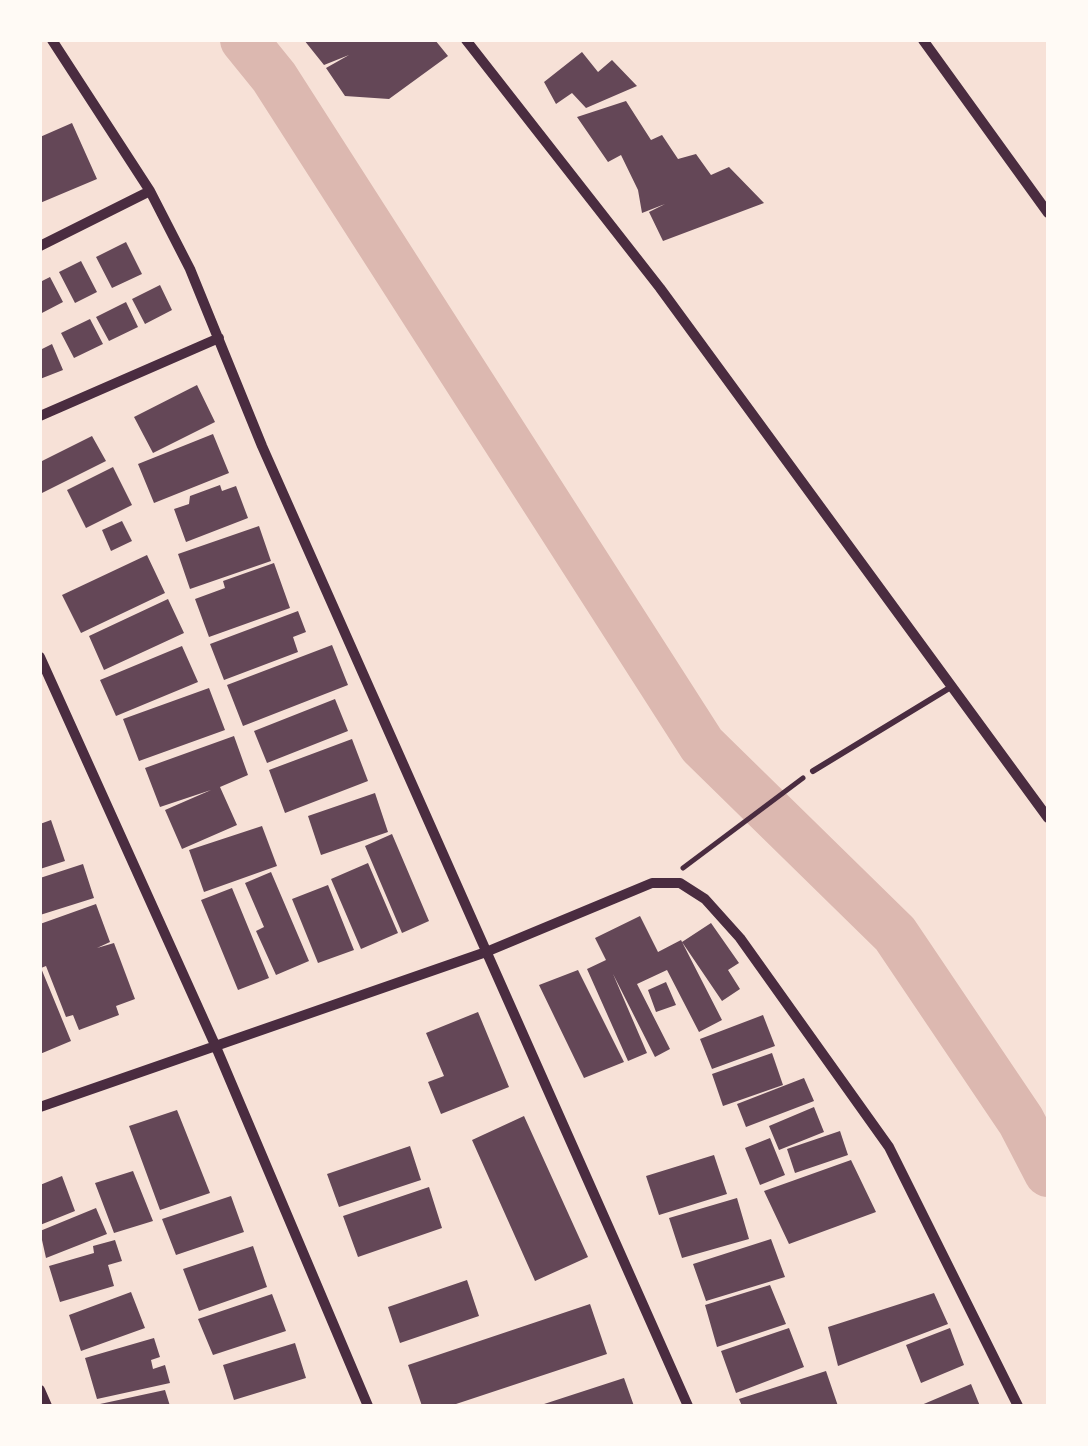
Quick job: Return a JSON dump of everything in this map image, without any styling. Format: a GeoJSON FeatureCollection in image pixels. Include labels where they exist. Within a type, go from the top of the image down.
{"type":"FeatureCollection","features":[{"type":"Feature","properties":{"kind":"street"},"geometry":{"type":"LineString","coordinates":[[52,40],[150,191],[219,338],[262,446],[688,1406]]}},
{"type":"Feature","properties":{"kind":"street"},"geometry":{"type":"LineString","coordinates":[[466,40],[660,288],[1048,818]]}},
{"type":"Feature","properties":{"kind":"street"},"geometry":{"type":"LineString","coordinates":[[923,40],[1048,213]]}},
{"type":"Feature","properties":{"kind":"street"},"geometry":{"type":"LineString","coordinates":[[40,246],[150,191]]}},
{"type":"Feature","properties":{"kind":"street"},"geometry":{"type":"LineString","coordinates":[[40,416],[219,338]]}},
{"type":"Feature","properties":{"kind":"street"},"geometry":{"type":"LineString","coordinates":[[40,657],[216,1048],[368,1406]]}},
{"type":"Feature","properties":{"kind":"street"},"geometry":{"type":"LineString","coordinates":[[40,1107],[486,952],[668,880],[705,900],[740,938],[889,1147],[1018,1406]]}},
{"type":"Feature","properties":{"kind":"street"},"geometry":{"type":"LineString","coordinates":[[40,1390],[47,1406]]}},
{"type":"Feature","properties":{"kind":"lane"},"geometry":{"type":"LineString","coordinates":[[813,770],[952,686]]}},
{"type":"Feature","properties":{"kind":"path"},"geometry":{"type":"LineString","coordinates":[[668,880],[813,770]]}},
{"type":"Feature","properties":{"kind":"building"},"geometry":{"type":"Polygon","coordinates":[[[304,40],[435,40],[448,56],[389,99],[345,96],[326,68],[349,55],[324,65],[304,40]]]}},
{"type":"Feature","properties":{"kind":"building"},"geometry":{"type":"Polygon","coordinates":[[[582,52],[598,72],[612,60],[637,86],[586,108],[572,93],[556,104],[544,82],[582,52]]]}},
{"type":"Feature","properties":{"kind":"building"},"geometry":{"type":"Polygon","coordinates":[[[626,101],[651,140],[662,135],[678,159],[696,154],[711,175],[729,167],[764,203],[663,241],[649,212],[665,204],[642,213],[638,190],[621,155],[608,162],[577,117],[626,101]]]}},
{"type":"Feature","properties":{"kind":"building"},"geometry":{"type":"Polygon","coordinates":[[[72,123],[97,179],[40,203],[40,137],[72,123]]]}},
{"type":"Feature","properties":{"kind":"building"},"geometry":{"type":"Polygon","coordinates":[[[126,242],[142,274],[112,288],[96,257],[126,242]]]}},
{"type":"Feature","properties":{"kind":"building"},"geometry":{"type":"Polygon","coordinates":[[[81,261],[97,292],[75,303],[59,272],[81,261]]]}},
{"type":"Feature","properties":{"kind":"building"},"geometry":{"type":"Polygon","coordinates":[[[50,277],[63,302],[40,314],[40,282],[50,277]]]}},
{"type":"Feature","properties":{"kind":"building"},"geometry":{"type":"Polygon","coordinates":[[[160,285],[172,310],[145,324],[132,299],[160,285]]]}},
{"type":"Feature","properties":{"kind":"building"},"geometry":{"type":"Polygon","coordinates":[[[126,302],[138,327],[109,341],[96,317],[126,302]]]}},
{"type":"Feature","properties":{"kind":"building"},"geometry":{"type":"Polygon","coordinates":[[[90,319],[103,344],[74,358],[61,333],[90,319]]]}},
{"type":"Feature","properties":{"kind":"building"},"geometry":{"type":"Polygon","coordinates":[[[52,344],[63,370],[40,379],[40,350],[52,344]]]}},
{"type":"Feature","properties":{"kind":"building"},"geometry":{"type":"Polygon","coordinates":[[[197,385],[215,422],[153,453],[134,417],[197,385]]]}},
{"type":"Feature","properties":{"kind":"building"},"geometry":{"type":"Polygon","coordinates":[[[213,434],[229,473],[154,503],[138,464],[213,434]]]}},
{"type":"Feature","properties":{"kind":"building"},"geometry":{"type":"Polygon","coordinates":[[[92,436],[106,461],[40,494],[40,462],[92,436]]]}},
{"type":"Feature","properties":{"kind":"building"},"geometry":{"type":"Polygon","coordinates":[[[113,467],[132,505],[86,528],[67,490],[113,467]]]}},
{"type":"Feature","properties":{"kind":"building"},"geometry":{"type":"Polygon","coordinates":[[[220,485],[222,491],[236,486],[248,518],[186,542],[174,509],[189,504],[190,496],[220,485]]]}},
{"type":"Feature","properties":{"kind":"building"},"geometry":{"type":"Polygon","coordinates":[[[122,521],[132,541],[111,551],[102,530],[122,521]]]}},
{"type":"Feature","properties":{"kind":"building"},"geometry":{"type":"Polygon","coordinates":[[[259,526],[271,561],[190,589],[178,554],[259,526]]]}},
{"type":"Feature","properties":{"kind":"building"},"geometry":{"type":"Polygon","coordinates":[[[147,555],[165,593],[81,633],[62,595],[147,555]]]}},
{"type":"Feature","properties":{"kind":"building"},"geometry":{"type":"Polygon","coordinates":[[[274,563],[290,608],[209,637],[195,599],[225,588],[223,581],[274,563]]]}},
{"type":"Feature","properties":{"kind":"building"},"geometry":{"type":"Polygon","coordinates":[[[168,599],[184,633],[104,670],[89,636],[168,599]]]}},
{"type":"Feature","properties":{"kind":"building"},"geometry":{"type":"Polygon","coordinates":[[[298,611],[306,632],[293,637],[298,652],[224,680],[210,644],[298,611]]]}},
{"type":"Feature","properties":{"kind":"building"},"geometry":{"type":"Polygon","coordinates":[[[332,645],[348,685],[243,726],[227,685],[332,645]]]}},
{"type":"Feature","properties":{"kind":"building"},"geometry":{"type":"Polygon","coordinates":[[[182,646],[198,682],[116,716],[100,680],[182,646]]]}},
{"type":"Feature","properties":{"kind":"building"},"geometry":{"type":"Polygon","coordinates":[[[209,688],[225,730],[139,761],[123,719],[209,688]]]}},
{"type":"Feature","properties":{"kind":"building"},"geometry":{"type":"Polygon","coordinates":[[[335,699],[348,731],[267,763],[254,731],[335,699]]]}},
{"type":"Feature","properties":{"kind":"building"},"geometry":{"type":"Polygon","coordinates":[[[234,736],[248,775],[220,787],[237,825],[182,849],[165,810],[211,790],[160,807],[145,768],[234,736]]]}},
{"type":"Feature","properties":{"kind":"building"},"geometry":{"type":"Polygon","coordinates":[[[352,739],[368,781],[285,813],[269,770],[352,739]]]}},
{"type":"Feature","properties":{"kind":"building"},"geometry":{"type":"Polygon","coordinates":[[[375,793],[388,832],[321,855],[308,816],[375,793]]]}},
{"type":"Feature","properties":{"kind":"building"},"geometry":{"type":"Polygon","coordinates":[[[51,820],[65,861],[40,869],[40,824],[51,820]]]}},
{"type":"Feature","properties":{"kind":"building"},"geometry":{"type":"Polygon","coordinates":[[[262,826],[277,866],[204,892],[189,850],[262,826]]]}},
{"type":"Feature","properties":{"kind":"building"},"geometry":{"type":"Polygon","coordinates":[[[392,834],[429,921],[402,933],[365,846],[392,834]]]}},
{"type":"Feature","properties":{"kind":"building"},"geometry":{"type":"Polygon","coordinates":[[[368,863],[398,933],[361,949],[331,879],[368,863]]]}},
{"type":"Feature","properties":{"kind":"building"},"geometry":{"type":"Polygon","coordinates":[[[83,864],[94,898],[40,915],[40,878],[83,864]]]}},
{"type":"Feature","properties":{"kind":"building"},"geometry":{"type":"Polygon","coordinates":[[[271,872],[309,961],[276,975],[256,931],[264,927],[245,883],[271,872]]]}},
{"type":"Feature","properties":{"kind":"building"},"geometry":{"type":"Polygon","coordinates":[[[328,885],[354,950],[318,963],[292,899],[328,885]]]}},
{"type":"Feature","properties":{"kind":"building"},"geometry":{"type":"Polygon","coordinates":[[[232,888],[269,978],[238,990],[201,900],[232,888]]]}},
{"type":"Feature","properties":{"kind":"building"},"geometry":{"type":"Polygon","coordinates":[[[96,904],[110,942],[97,948],[114,943],[135,999],[116,1006],[119,1015],[79,1030],[73,1015],[66,1017],[46,966],[41,968],[71,1041],[40,1054],[40,924],[96,904]]]}},
{"type":"Feature","properties":{"kind":"building"},"geometry":{"type":"Polygon","coordinates":[[[640,916],[658,952],[681,940],[722,1020],[699,1032],[667,970],[637,984],[670,1049],[655,1057],[613,974],[647,1053],[628,1061],[587,969],[606,960],[595,938],[640,916]]]}},
{"type":"Feature","properties":{"kind":"building"},"geometry":{"type":"Polygon","coordinates":[[[711,923],[739,963],[728,970],[740,989],[722,1001],[682,942],[711,923]]]}},
{"type":"Feature","properties":{"kind":"building"},"geometry":{"type":"Polygon","coordinates":[[[578,970],[624,1062],[584,1078],[539,985],[578,970]]]}},
{"type":"Feature","properties":{"kind":"building"},"geometry":{"type":"Polygon","coordinates":[[[666,982],[676,1005],[656,1012],[648,990],[666,982]]]}},
{"type":"Feature","properties":{"kind":"building"},"geometry":{"type":"Polygon","coordinates":[[[478,1012],[509,1087],[441,1114],[428,1082],[444,1076],[426,1033],[478,1012]]]}},
{"type":"Feature","properties":{"kind":"building"},"geometry":{"type":"Polygon","coordinates":[[[763,1015],[775,1046],[712,1069],[700,1039],[763,1015]]]}},
{"type":"Feature","properties":{"kind":"building"},"geometry":{"type":"Polygon","coordinates":[[[772,1053],[783,1085],[723,1106],[712,1074],[772,1053]]]}},
{"type":"Feature","properties":{"kind":"building"},"geometry":{"type":"Polygon","coordinates":[[[804,1078],[814,1101],[746,1127],[737,1104],[804,1078]]]}},
{"type":"Feature","properties":{"kind":"building"},"geometry":{"type":"Polygon","coordinates":[[[814,1107],[824,1132],[779,1150],[769,1126],[814,1107]]]}},
{"type":"Feature","properties":{"kind":"building"},"geometry":{"type":"Polygon","coordinates":[[[177,1110],[210,1193],[160,1210],[129,1126],[177,1110]]]}},
{"type":"Feature","properties":{"kind":"building"},"geometry":{"type":"Polygon","coordinates":[[[524,1116],[588,1257],[535,1281],[472,1140],[524,1116]]]}},
{"type":"Feature","properties":{"kind":"building"},"geometry":{"type":"Polygon","coordinates":[[[840,1131],[848,1155],[795,1173],[787,1149],[840,1131]]]}},
{"type":"Feature","properties":{"kind":"building"},"geometry":{"type":"Polygon","coordinates":[[[770,1138],[785,1175],[760,1185],[745,1148],[770,1138]]]}},
{"type":"Feature","properties":{"kind":"building"},"geometry":{"type":"Polygon","coordinates":[[[410,1146],[421,1180],[339,1207],[327,1174],[410,1146]]]}},
{"type":"Feature","properties":{"kind":"building"},"geometry":{"type":"Polygon","coordinates":[[[714,1155],[727,1194],[659,1215],[646,1176],[714,1155]]]}},
{"type":"Feature","properties":{"kind":"building"},"geometry":{"type":"Polygon","coordinates":[[[851,1160],[876,1212],[789,1244],[764,1191],[851,1160]]]}},
{"type":"Feature","properties":{"kind":"building"},"geometry":{"type":"Polygon","coordinates":[[[133,1171],[153,1221],[114,1233],[95,1183],[133,1171]]]}},
{"type":"Feature","properties":{"kind":"building"},"geometry":{"type":"Polygon","coordinates":[[[62,1176],[75,1211],[40,1225],[40,1185],[62,1176]]]}},
{"type":"Feature","properties":{"kind":"building"},"geometry":{"type":"Polygon","coordinates":[[[429,1187],[442,1228],[358,1257],[343,1216],[429,1187]]]}},
{"type":"Feature","properties":{"kind":"building"},"geometry":{"type":"Polygon","coordinates":[[[231,1196],[244,1232],[176,1255],[162,1219],[231,1196]]]}},
{"type":"Feature","properties":{"kind":"building"},"geometry":{"type":"Polygon","coordinates":[[[737,1198],[749,1239],[682,1258],[669,1218],[737,1198]]]}},
{"type":"Feature","properties":{"kind":"building"},"geometry":{"type":"Polygon","coordinates":[[[96,1208],[107,1234],[46,1258],[40,1231],[96,1208]]]}},
{"type":"Feature","properties":{"kind":"building"},"geometry":{"type":"Polygon","coordinates":[[[771,1239],[785,1277],[706,1301],[693,1264],[771,1239]]]}},
{"type":"Feature","properties":{"kind":"building"},"geometry":{"type":"Polygon","coordinates":[[[115,1240],[122,1261],[108,1265],[114,1286],[60,1302],[49,1266],[94,1253],[93,1246],[115,1240]]]}},
{"type":"Feature","properties":{"kind":"building"},"geometry":{"type":"Polygon","coordinates":[[[253,1246],[267,1287],[199,1311],[183,1269],[253,1246]]]}},
{"type":"Feature","properties":{"kind":"building"},"geometry":{"type":"Polygon","coordinates":[[[467,1280],[479,1316],[400,1343],[388,1307],[467,1280]]]}},
{"type":"Feature","properties":{"kind":"building"},"geometry":{"type":"Polygon","coordinates":[[[770,1285],[786,1324],[717,1347],[705,1305],[770,1285]]]}},
{"type":"Feature","properties":{"kind":"building"},"geometry":{"type":"Polygon","coordinates":[[[131,1292],[145,1328],[81,1351],[69,1315],[131,1292]]]}},
{"type":"Feature","properties":{"kind":"building"},"geometry":{"type":"Polygon","coordinates":[[[934,1293],[948,1324],[838,1366],[828,1327],[934,1293]]]}},
{"type":"Feature","properties":{"kind":"building"},"geometry":{"type":"Polygon","coordinates":[[[272,1294],[286,1331],[213,1355],[198,1319],[272,1294]]]}},
{"type":"Feature","properties":{"kind":"building"},"geometry":{"type":"Polygon","coordinates":[[[590,1304],[607,1354],[450,1406],[422,1406],[408,1365],[590,1304]]]}},
{"type":"Feature","properties":{"kind":"building"},"geometry":{"type":"Polygon","coordinates":[[[789,1328],[804,1367],[736,1393],[721,1351],[789,1328]]]}},
{"type":"Feature","properties":{"kind":"building"},"geometry":{"type":"Polygon","coordinates":[[[950,1328],[964,1365],[921,1383],[906,1345],[950,1328]]]}},
{"type":"Feature","properties":{"kind":"building"},"geometry":{"type":"Polygon","coordinates":[[[154,1338],[160,1357],[151,1360],[153,1369],[165,1365],[170,1383],[97,1399],[85,1358],[154,1338]]]}},
{"type":"Feature","properties":{"kind":"building"},"geometry":{"type":"Polygon","coordinates":[[[295,1343],[306,1378],[234,1400],[223,1365],[295,1343]]]}},
{"type":"Feature","properties":{"kind":"building"},"geometry":{"type":"Polygon","coordinates":[[[826,1371],[838,1406],[742,1406],[739,1399],[826,1371]]]}},
{"type":"Feature","properties":{"kind":"building"},"geometry":{"type":"Polygon","coordinates":[[[624,1378],[634,1406],[541,1406],[541,1405],[624,1378]]]}},
{"type":"Feature","properties":{"kind":"building"},"geometry":{"type":"Polygon","coordinates":[[[971,1384],[980,1406],[919,1406],[971,1384]]]}},
{"type":"Feature","properties":{"kind":"building"},"geometry":{"type":"Polygon","coordinates":[[[165,1390],[170,1406],[100,1406],[100,1404],[165,1390]]]}},
{"type":"Feature","properties":{"kind":"waterway"},"geometry":{"type":"LineString","coordinates":[[244,40],[274,77],[702,745],[895,934],[1021,1121],[1048,1173]]}}]}
